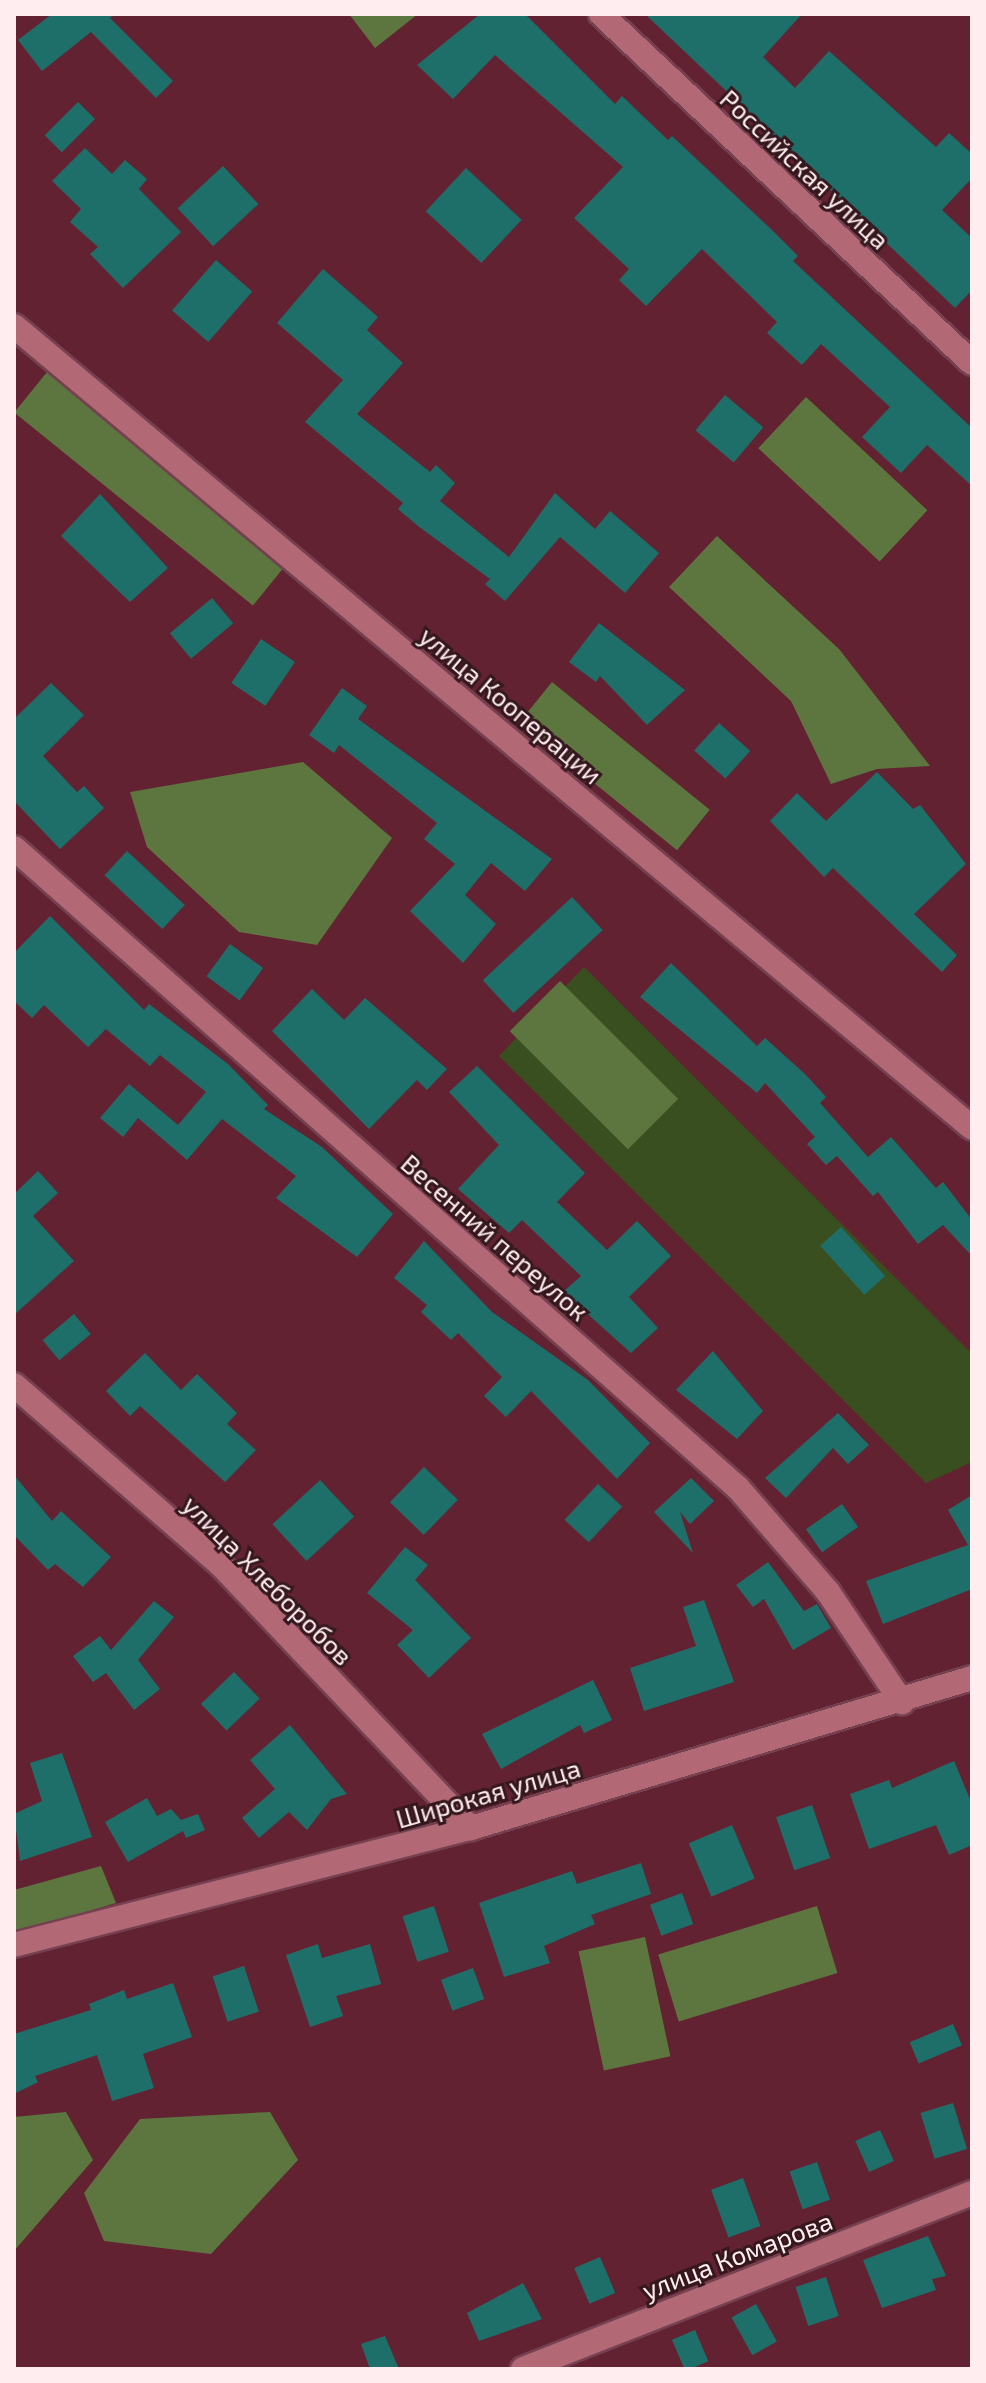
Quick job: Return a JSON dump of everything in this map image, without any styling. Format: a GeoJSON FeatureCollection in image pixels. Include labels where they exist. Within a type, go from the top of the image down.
{"type":"FeatureCollection","features":[{"type":"Feature","properties":{"kind":"street","name":"Российская улица"},"geometry":{"type":"LineString","coordinates":[[601,14],[972,363]]}},
{"type":"Feature","properties":{"kind":"street","name":"улица Кооперации"},"geometry":{"type":"LineString","coordinates":[[14,326],[972,1128]]}},
{"type":"Feature","properties":{"kind":"street","name":"Весенний переулок"},"geometry":{"type":"LineString","coordinates":[[14,848],[738,1488],[828,1592],[902,1702]]}},
{"type":"Feature","properties":{"kind":"street","name":"улица Хлеборобов"},"geometry":{"type":"LineString","coordinates":[[14,1385],[221,1565],[471,1828]]}},
{"type":"Feature","properties":{"kind":"street","name":"Широкая улица"},"geometry":{"type":"LineString","coordinates":[[14,1945],[471,1828],[902,1702],[972,1678]]}},
{"type":"Feature","properties":{"kind":"street","name":"улица Комарова"},"geometry":{"type":"LineString","coordinates":[[523,2369],[972,2193]]}},
{"type":"Feature","properties":{"kind":"green space"},"geometry":{"type":"Polygon","coordinates":[[[349,14],[418,14],[375,48],[349,14]]]}},
{"type":"Feature","properties":{"kind":"green space"},"geometry":{"type":"Polygon","coordinates":[[[47,372],[286,565],[253,606],[14,412],[47,372]]]}},
{"type":"Feature","properties":{"kind":"green space"},"geometry":{"type":"Polygon","coordinates":[[[806,397],[927,510],[880,561],[758,448],[806,397]]]}},
{"type":"Feature","properties":{"kind":"green space"},"geometry":{"type":"Polygon","coordinates":[[[717,536],[839,649],[930,766],[877,769],[831,784],[791,701],[669,587],[717,536]]]}},
{"type":"Feature","properties":{"kind":"green space"},"geometry":{"type":"Polygon","coordinates":[[[552,682],[710,810],[677,850],[519,722],[552,682]]]}},
{"type":"Feature","properties":{"kind":"green space"},"geometry":{"type":"Polygon","coordinates":[[[303,762],[392,838],[317,945],[239,932],[147,847],[130,792],[303,762]]]}},
{"type":"Feature","properties":{"kind":"green space"},"geometry":{"type":"Polygon","coordinates":[[[584,967],[972,1354],[972,1462],[926,1483],[499,1056],[584,967]]]}},
{"type":"Feature","properties":{"kind":"green space"},"geometry":{"type":"Polygon","coordinates":[[[560,981],[678,1099],[628,1149],[510,1031],[560,981]]]}},
{"type":"Feature","properties":{"kind":"green space"},"geometry":{"type":"Polygon","coordinates":[[[101,1866],[116,1903],[14,1933],[14,1890],[101,1866]]]}},
{"type":"Feature","properties":{"kind":"green space"},"geometry":{"type":"Polygon","coordinates":[[[817,1906],[837,1973],[679,2021],[658,1955],[817,1906]]]}},
{"type":"Feature","properties":{"kind":"green space"},"geometry":{"type":"Polygon","coordinates":[[[645,1937],[670,2056],[604,2070],[578,1951],[645,1937]]]}},
{"type":"Feature","properties":{"kind":"green space"},"geometry":{"type":"Polygon","coordinates":[[[66,2112],[93,2160],[14,2251],[14,2117],[66,2112]]]}},
{"type":"Feature","properties":{"kind":"green space"},"geometry":{"type":"Polygon","coordinates":[[[270,2112],[298,2160],[211,2254],[104,2241],[84,2193],[140,2119],[270,2112]]]}},
{"type":"Feature","properties":{"kind":"building"},"geometry":{"type":"Polygon","coordinates":[[[52,14],[115,14],[110,18],[173,81],[156,98],[91,32],[42,71],[18,40],[52,14]]]}},
{"type":"Feature","properties":{"kind":"building"},"geometry":{"type":"Polygon","coordinates":[[[480,14],[525,14],[615,104],[622,96],[668,140],[672,136],[771,229],[798,256],[793,261],[972,428],[972,486],[927,445],[901,473],[862,437],[890,407],[821,344],[802,365],[767,333],[777,322],[702,249],[646,306],[619,280],[629,269],[574,218],[623,167],[495,55],[453,99],[417,65],[480,14]]]}},
{"type":"Feature","properties":{"kind":"building"},"geometry":{"type":"Polygon","coordinates":[[[645,14],[802,14],[763,57],[795,88],[829,51],[936,147],[949,133],[972,154],[972,178],[942,210],[972,238],[972,290],[955,308],[645,14]]]}},
{"type":"Feature","properties":{"kind":"building"},"geometry":{"type":"Polygon","coordinates":[[[78,102],[95,119],[62,152],[45,135],[78,102]]]}},
{"type":"Feature","properties":{"kind":"building"},"geometry":{"type":"Polygon","coordinates":[[[85,148],[112,174],[125,160],[147,179],[139,189],[181,232],[123,288],[90,254],[98,247],[70,222],[81,209],[52,181],[85,148]]]}},
{"type":"Feature","properties":{"kind":"building"},"geometry":{"type":"Polygon","coordinates":[[[223,166],[258,204],[213,246],[178,208],[223,166]]]}},
{"type":"Feature","properties":{"kind":"building"},"geometry":{"type":"Polygon","coordinates":[[[466,168],[522,220],[481,263],[426,211],[466,168]]]}},
{"type":"Feature","properties":{"kind":"building"},"geometry":{"type":"Polygon","coordinates":[[[216,260],[252,291],[208,342],[172,311],[216,260]]]}},
{"type":"Feature","properties":{"kind":"building"},"geometry":{"type":"Polygon","coordinates":[[[323,269],[378,317],[367,330],[403,363],[357,414],[430,472],[436,465],[455,483],[440,501],[509,557],[555,493],[595,529],[610,511],[659,553],[625,593],[560,537],[505,601],[485,584],[490,579],[418,526],[398,509],[403,503],[305,422],[343,380],[277,323],[323,269]]]}},
{"type":"Feature","properties":{"kind":"building"},"geometry":{"type":"Polygon","coordinates":[[[725,395],[763,427],[734,462],[695,430],[725,395]]]}},
{"type":"Feature","properties":{"kind":"building"},"geometry":{"type":"Polygon","coordinates":[[[100,494],[168,568],[130,602],[61,536],[100,494]]]}},
{"type":"Feature","properties":{"kind":"building"},"geometry":{"type":"Polygon","coordinates":[[[212,598],[233,623],[191,659],[170,633],[212,598]]]}},
{"type":"Feature","properties":{"kind":"building"},"geometry":{"type":"Polygon","coordinates":[[[599,623],[685,690],[647,725],[600,676],[596,682],[569,662],[599,623]]]}},
{"type":"Feature","properties":{"kind":"building"},"geometry":{"type":"Polygon","coordinates":[[[261,639],[295,662],[265,706],[231,683],[261,639]]]}},
{"type":"Feature","properties":{"kind":"building"},"geometry":{"type":"Polygon","coordinates":[[[51,683],[84,715],[43,756],[77,792],[84,786],[104,808],[60,849],[14,801],[14,719],[51,683]]]}},
{"type":"Feature","properties":{"kind":"building"},"geometry":{"type":"Polygon","coordinates":[[[342,688],[367,706],[358,719],[552,859],[525,891],[491,863],[465,895],[496,924],[463,963],[410,911],[455,864],[424,839],[437,823],[339,745],[334,753],[309,735],[342,688]]]}},
{"type":"Feature","properties":{"kind":"building"},"geometry":{"type":"Polygon","coordinates":[[[719,723],[750,751],[725,779],[694,750],[719,723]]]}},
{"type":"Feature","properties":{"kind":"building"},"geometry":{"type":"Polygon","coordinates":[[[877,772],[913,809],[920,805],[966,864],[914,914],[957,955],[942,972],[833,868],[824,877],[770,821],[797,793],[826,821],[877,772]]]}},
{"type":"Feature","properties":{"kind":"building"},"geometry":{"type":"Polygon","coordinates":[[[127,851],[185,905],[162,929],[104,875],[127,851]]]}},
{"type":"Feature","properties":{"kind":"building"},"geometry":{"type":"Polygon","coordinates":[[[572,897],[603,930],[513,1013],[483,980],[572,897]]]}},
{"type":"Feature","properties":{"kind":"building"},"geometry":{"type":"Polygon","coordinates":[[[50,916],[144,1010],[149,1004],[228,1064],[268,1105],[264,1109],[322,1147],[393,1214],[357,1257],[276,1198],[296,1176],[222,1119],[187,1160],[138,1118],[123,1137],[100,1118],[129,1084],[178,1125],[206,1092],[160,1055],[150,1066],[106,1029],[88,1047],[44,1005],[32,1018],[14,1001],[14,953],[50,916]]]}},
{"type":"Feature","properties":{"kind":"building"},"geometry":{"type":"Polygon","coordinates":[[[230,944],[263,968],[240,1000],[206,976],[230,944]]]}},
{"type":"Feature","properties":{"kind":"building"},"geometry":{"type":"Polygon","coordinates":[[[671,963],[757,1046],[765,1038],[805,1074],[826,1097],[820,1103],[868,1157],[891,1137],[936,1188],[943,1182],[972,1220],[972,1256],[943,1225],[918,1244],[878,1192],[873,1196],[837,1156],[826,1165],[807,1144],[815,1137],[765,1083],[757,1093],[640,997],[671,963]]]}},
{"type":"Feature","properties":{"kind":"building"},"geometry":{"type":"Polygon","coordinates":[[[312,989],[344,1020],[365,998],[447,1069],[427,1090],[417,1080],[369,1129],[272,1031],[312,989]]]}},
{"type":"Feature","properties":{"kind":"building"},"geometry":{"type":"Polygon","coordinates":[[[477,1066],[585,1173],[557,1202],[607,1250],[637,1221],[671,1256],[629,1297],[658,1328],[631,1353],[563,1292],[581,1276],[522,1220],[509,1233],[458,1189],[499,1145],[449,1092],[477,1066]]]}},
{"type":"Feature","properties":{"kind":"building"},"geometry":{"type":"Polygon","coordinates":[[[38,1171],[58,1193],[33,1216],[74,1261],[14,1315],[14,1194],[38,1171]]]}},
{"type":"Feature","properties":{"kind":"building"},"geometry":{"type":"Polygon","coordinates":[[[841,1227],[885,1276],[864,1295],[820,1246],[841,1227]]]}},
{"type":"Feature","properties":{"kind":"building"},"geometry":{"type":"Polygon","coordinates":[[[424,1241],[492,1312],[588,1380],[650,1443],[617,1479],[531,1391],[506,1417],[484,1396],[502,1377],[458,1333],[451,1340],[421,1312],[427,1305],[394,1278],[424,1241]]]}},
{"type":"Feature","properties":{"kind":"building"},"geometry":{"type":"Polygon","coordinates":[[[74,1314],[91,1334],[59,1360],[43,1340],[74,1314]]]}},
{"type":"Feature","properties":{"kind":"building"},"geometry":{"type":"Polygon","coordinates":[[[713,1351],[763,1411],[737,1439],[676,1390],[713,1351]]]}},
{"type":"Feature","properties":{"kind":"building"},"geometry":{"type":"Polygon","coordinates":[[[145,1353],[181,1390],[197,1374],[237,1413],[227,1424],[256,1450],[225,1482],[140,1406],[130,1416],[106,1391],[145,1353]]]}},
{"type":"Feature","properties":{"kind":"building"},"geometry":{"type":"Polygon","coordinates":[[[838,1413],[869,1445],[848,1464],[833,1448],[786,1498],[765,1478],[838,1413]]]}},
{"type":"Feature","properties":{"kind":"building"},"geometry":{"type":"Polygon","coordinates":[[[424,1467],[458,1500],[424,1535],[390,1502],[424,1467]]]}},
{"type":"Feature","properties":{"kind":"building"},"geometry":{"type":"Polygon","coordinates":[[[14,1475],[52,1521],[61,1511],[111,1557],[83,1587],[55,1564],[48,1570],[14,1535],[14,1475]]]}},
{"type":"Feature","properties":{"kind":"building"},"geometry":{"type":"Polygon","coordinates":[[[691,1478],[714,1501],[690,1524],[680,1512],[693,1553],[654,1512],[691,1478]]]}},
{"type":"Feature","properties":{"kind":"building"},"geometry":{"type":"Polygon","coordinates":[[[320,1480],[354,1517],[307,1561],[272,1524],[320,1480]]]}},
{"type":"Feature","properties":{"kind":"building"},"geometry":{"type":"Polygon","coordinates":[[[598,1484],[622,1507],[589,1542],[565,1520],[598,1484]]]}},
{"type":"Feature","properties":{"kind":"building"},"geometry":{"type":"Polygon","coordinates":[[[972,1495],[972,1589],[883,1624],[866,1581],[968,1545],[948,1510],[972,1495]]]}},
{"type":"Feature","properties":{"kind":"building"},"geometry":{"type":"Polygon","coordinates":[[[842,1504],[858,1527],[822,1552],[806,1529],[842,1504]]]}},
{"type":"Feature","properties":{"kind":"building"},"geometry":{"type":"Polygon","coordinates":[[[405,1547],[428,1565],[415,1580],[471,1638],[429,1678],[397,1645],[413,1630],[367,1593],[405,1547]]]}},
{"type":"Feature","properties":{"kind":"building"},"geometry":{"type":"Polygon","coordinates":[[[768,1562],[804,1611],[817,1604],[831,1628],[793,1650],[764,1599],[753,1607],[736,1585],[768,1562]]]}},
{"type":"Feature","properties":{"kind":"building"},"geometry":{"type":"Polygon","coordinates":[[[704,1600],[734,1682],[644,1711],[630,1668],[696,1646],[683,1607],[704,1600]]]}},
{"type":"Feature","properties":{"kind":"building"},"geometry":{"type":"Polygon","coordinates":[[[154,1601],[174,1617],[138,1660],[160,1689],[134,1710],[106,1673],[93,1682],[73,1656],[100,1636],[111,1650],[154,1601]]]}},
{"type":"Feature","properties":{"kind":"building"},"geometry":{"type":"Polygon","coordinates":[[[234,1672],[260,1699],[227,1731],[201,1704],[234,1672]]]}},
{"type":"Feature","properties":{"kind":"building"},"geometry":{"type":"Polygon","coordinates":[[[593,1680],[612,1720],[584,1733],[580,1725],[501,1769],[482,1734],[593,1680]]]}},
{"type":"Feature","properties":{"kind":"building"},"geometry":{"type":"Polygon","coordinates":[[[290,1725],[347,1794],[331,1799],[307,1830],[289,1812],[259,1838],[242,1818],[275,1789],[250,1760],[290,1725]]]}},
{"type":"Feature","properties":{"kind":"building"},"geometry":{"type":"Polygon","coordinates":[[[62,1753],[92,1837],[20,1861],[14,1814],[42,1801],[30,1763],[62,1753]]]}},
{"type":"Feature","properties":{"kind":"building"},"geometry":{"type":"Polygon","coordinates":[[[954,1761],[972,1804],[972,1845],[949,1855],[936,1825],[869,1849],[850,1794],[889,1780],[892,1788],[954,1761]]]}},
{"type":"Feature","properties":{"kind":"building"},"geometry":{"type":"Polygon","coordinates":[[[147,1798],[157,1816],[171,1809],[181,1820],[198,1814],[205,1830],[186,1838],[183,1831],[128,1862],[105,1822],[147,1798]]]}},
{"type":"Feature","properties":{"kind":"building"},"geometry":{"type":"Polygon","coordinates":[[[812,1805],[830,1858],[794,1870],[776,1817],[812,1805]]]}},
{"type":"Feature","properties":{"kind":"building"},"geometry":{"type":"Polygon","coordinates":[[[732,1825],[755,1878],[711,1897],[689,1843],[732,1825]]]}},
{"type":"Feature","properties":{"kind":"building"},"geometry":{"type":"Polygon","coordinates":[[[641,1863],[651,1894],[591,1915],[595,1924],[544,1946],[550,1963],[504,1977],[479,1903],[572,1871],[577,1884],[641,1863]]]}},
{"type":"Feature","properties":{"kind":"building"},"geometry":{"type":"Polygon","coordinates":[[[682,1893],[693,1924],[661,1936],[650,1905],[682,1893]]]}},
{"type":"Feature","properties":{"kind":"building"},"geometry":{"type":"Polygon","coordinates":[[[434,1906],[449,1952],[417,1962],[403,1916],[434,1906]]]}},
{"type":"Feature","properties":{"kind":"building"},"geometry":{"type":"Polygon","coordinates":[[[318,1944],[322,1958],[370,1944],[381,1984],[336,1996],[343,2016],[310,2027],[286,1955],[318,1944]]]}},
{"type":"Feature","properties":{"kind":"building"},"geometry":{"type":"Polygon","coordinates":[[[244,1966],[259,2012],[227,2022],[213,1976],[244,1966]]]}},
{"type":"Feature","properties":{"kind":"building"},"geometry":{"type":"Polygon","coordinates":[[[473,1968],[484,1999],[452,2011],[441,1980],[473,1968]]]}},
{"type":"Feature","properties":{"kind":"building"},"geometry":{"type":"Polygon","coordinates":[[[173,1983],[192,2037],[143,2054],[154,2088],[112,2101],[97,2055],[35,2076],[38,2082],[14,2094],[14,2034],[91,2010],[89,2004],[124,1990],[127,1999],[173,1983]]]}},
{"type":"Feature","properties":{"kind":"building"},"geometry":{"type":"Polygon","coordinates":[[[953,2024],[962,2045],[919,2064],[910,2042],[953,2024]]]}},
{"type":"Feature","properties":{"kind":"building"},"geometry":{"type":"Polygon","coordinates":[[[953,2103],[967,2149],[935,2159],[920,2113],[953,2103]]]}},
{"type":"Feature","properties":{"kind":"building"},"geometry":{"type":"Polygon","coordinates":[[[880,2130],[894,2161],[869,2172],[855,2141],[880,2130]]]}},
{"type":"Feature","properties":{"kind":"building"},"geometry":{"type":"Polygon","coordinates":[[[817,2162],[830,2200],[803,2209],[790,2171],[817,2162]]]}},
{"type":"Feature","properties":{"kind":"building"},"geometry":{"type":"Polygon","coordinates":[[[743,2178],[760,2226],[728,2238],[711,2190],[743,2178]]]}},
{"type":"Feature","properties":{"kind":"building"},"geometry":{"type":"Polygon","coordinates":[[[928,2236],[946,2276],[932,2279],[936,2290],[882,2308],[863,2260],[928,2236]]]}},
{"type":"Feature","properties":{"kind":"building"},"geometry":{"type":"Polygon","coordinates":[[[600,2257],[615,2293],[589,2304],[574,2268],[600,2257]]]}},
{"type":"Feature","properties":{"kind":"building"},"geometry":{"type":"Polygon","coordinates":[[[826,2277],[839,2316],[808,2326],[796,2287],[826,2277]]]}},
{"type":"Feature","properties":{"kind":"building"},"geometry":{"type":"Polygon","coordinates":[[[523,2283],[542,2319],[479,2341],[467,2313],[523,2283]]]}},
{"type":"Feature","properties":{"kind":"building"},"geometry":{"type":"Polygon","coordinates":[[[756,2304],[777,2342],[752,2355],[732,2318],[756,2304]]]}},
{"type":"Feature","properties":{"kind":"building"},"geometry":{"type":"Polygon","coordinates":[[[695,2330],[708,2361],[684,2369],[672,2340],[695,2330]]]}},
{"type":"Feature","properties":{"kind":"building"},"geometry":{"type":"Polygon","coordinates":[[[385,2336],[399,2369],[370,2369],[361,2344],[385,2336]]]}}]}
